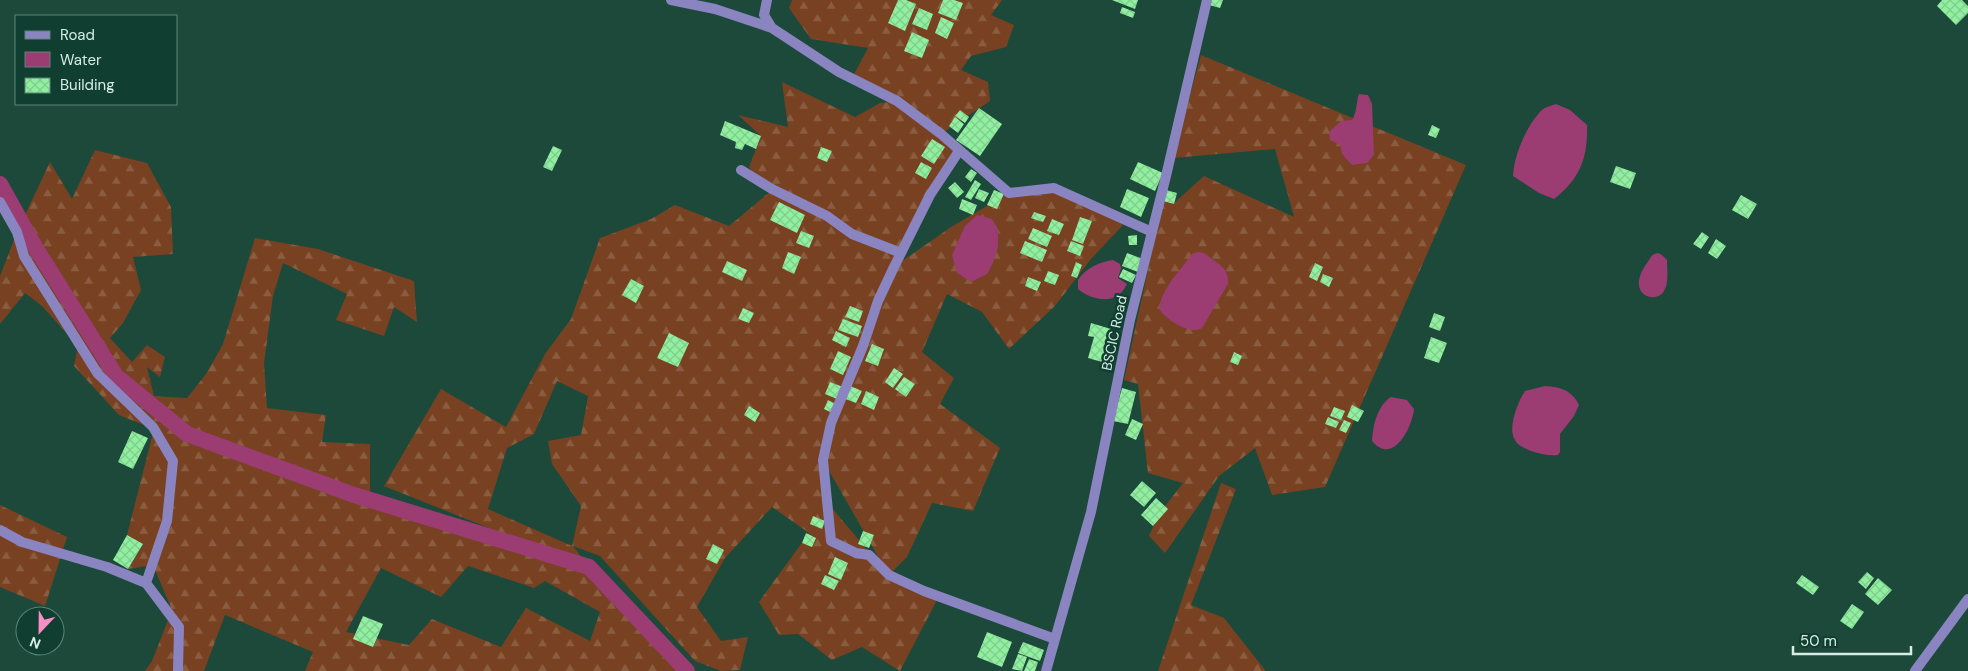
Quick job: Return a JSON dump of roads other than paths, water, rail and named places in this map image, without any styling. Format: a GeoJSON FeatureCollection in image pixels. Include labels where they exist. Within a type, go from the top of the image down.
{"type":"FeatureCollection","features":[{"type":"Feature","properties":{"kind":"street"},"geometry":{"type":"LineString","coordinates":[[671,0],[715,10],[772,28],[839,72],[898,102],[941,134],[1009,193],[1054,188],[1152,232]]}},
{"type":"Feature","properties":{"kind":"street"},"geometry":{"type":"LineString","coordinates":[[767,0],[764,15],[772,28]]}},
{"type":"Feature","properties":{"kind":"street","name":"BSCIC Road"},"geometry":{"type":"LineString","coordinates":[[1046,671],[1091,512],[1130,320],[1207,0]]}},
{"type":"Feature","properties":{"kind":"street"},"geometry":{"type":"LineString","coordinates":[[959,151],[930,195],[900,253],[878,301],[863,346],[830,423],[823,460],[830,541],[856,553],[869,555],[889,575],[924,591],[1055,639]]}},
{"type":"Feature","properties":{"kind":"street"},"geometry":{"type":"LineString","coordinates":[[741,170],[772,189],[826,216],[852,234],[900,253]]}},
{"type":"Feature","properties":{"kind":"street"},"geometry":{"type":"LineString","coordinates":[[0,202],[17,232],[24,256],[98,374],[153,427],[173,461],[167,521],[146,583]]}},
{"type":"Feature","properties":{"kind":"street"},"geometry":{"type":"LineString","coordinates":[[0,530],[22,542],[107,567],[146,583],[179,626],[178,671]]}},
{"type":"Feature","properties":{"kind":"street"},"geometry":{"type":"LineString","coordinates":[[1915,671],[1968,598]]}},
{"type":"Feature","properties":{"kind":"water"},"geometry":{"type":"Polygon","coordinates":[[[1359,94],[1368,95],[1372,104],[1374,155],[1367,163],[1352,165],[1342,154],[1340,145],[1330,140],[1329,132],[1341,121],[1352,120],[1359,94]]]}},
{"type":"Feature","properties":{"kind":"water"},"geometry":{"type":"Polygon","coordinates":[[[1556,104],[1570,110],[1587,125],[1587,137],[1581,167],[1570,184],[1554,199],[1539,193],[1513,176],[1518,151],[1529,127],[1541,111],[1556,104]]]}},
{"type":"Feature","properties":{"kind":"water"},"geometry":{"type":"Polygon","coordinates":[[[977,215],[992,219],[998,229],[998,247],[987,274],[971,282],[957,273],[952,255],[965,226],[977,215]]]}},
{"type":"Feature","properties":{"kind":"water"},"geometry":{"type":"Polygon","coordinates":[[[1193,253],[1204,253],[1224,269],[1227,273],[1228,284],[1202,328],[1191,330],[1172,322],[1159,309],[1164,294],[1172,280],[1193,253]]]}},
{"type":"Feature","properties":{"kind":"water"},"geometry":{"type":"Polygon","coordinates":[[[1658,253],[1667,260],[1667,284],[1660,295],[1649,297],[1640,290],[1639,283],[1641,274],[1652,255],[1658,253]]]}},
{"type":"Feature","properties":{"kind":"water"},"geometry":{"type":"Polygon","coordinates":[[[1113,260],[1120,264],[1121,268],[1118,278],[1127,284],[1117,296],[1104,299],[1097,298],[1078,289],[1078,280],[1085,272],[1098,264],[1113,260]]]}},
{"type":"Feature","properties":{"kind":"water"},"geometry":{"type":"Polygon","coordinates":[[[1545,386],[1565,390],[1573,396],[1579,405],[1574,416],[1560,434],[1560,452],[1558,455],[1544,454],[1522,447],[1513,435],[1514,415],[1525,391],[1545,386]]]}},
{"type":"Feature","properties":{"kind":"water"},"geometry":{"type":"Polygon","coordinates":[[[1391,397],[1407,400],[1414,409],[1410,426],[1400,442],[1394,447],[1380,448],[1372,441],[1373,429],[1379,411],[1391,397]]]}},
{"type":"Feature","properties":{"kind":"waterway"},"geometry":{"type":"LineString","coordinates":[[0,184],[35,247],[116,376],[187,434],[354,495],[589,567],[687,671]]}}]}
